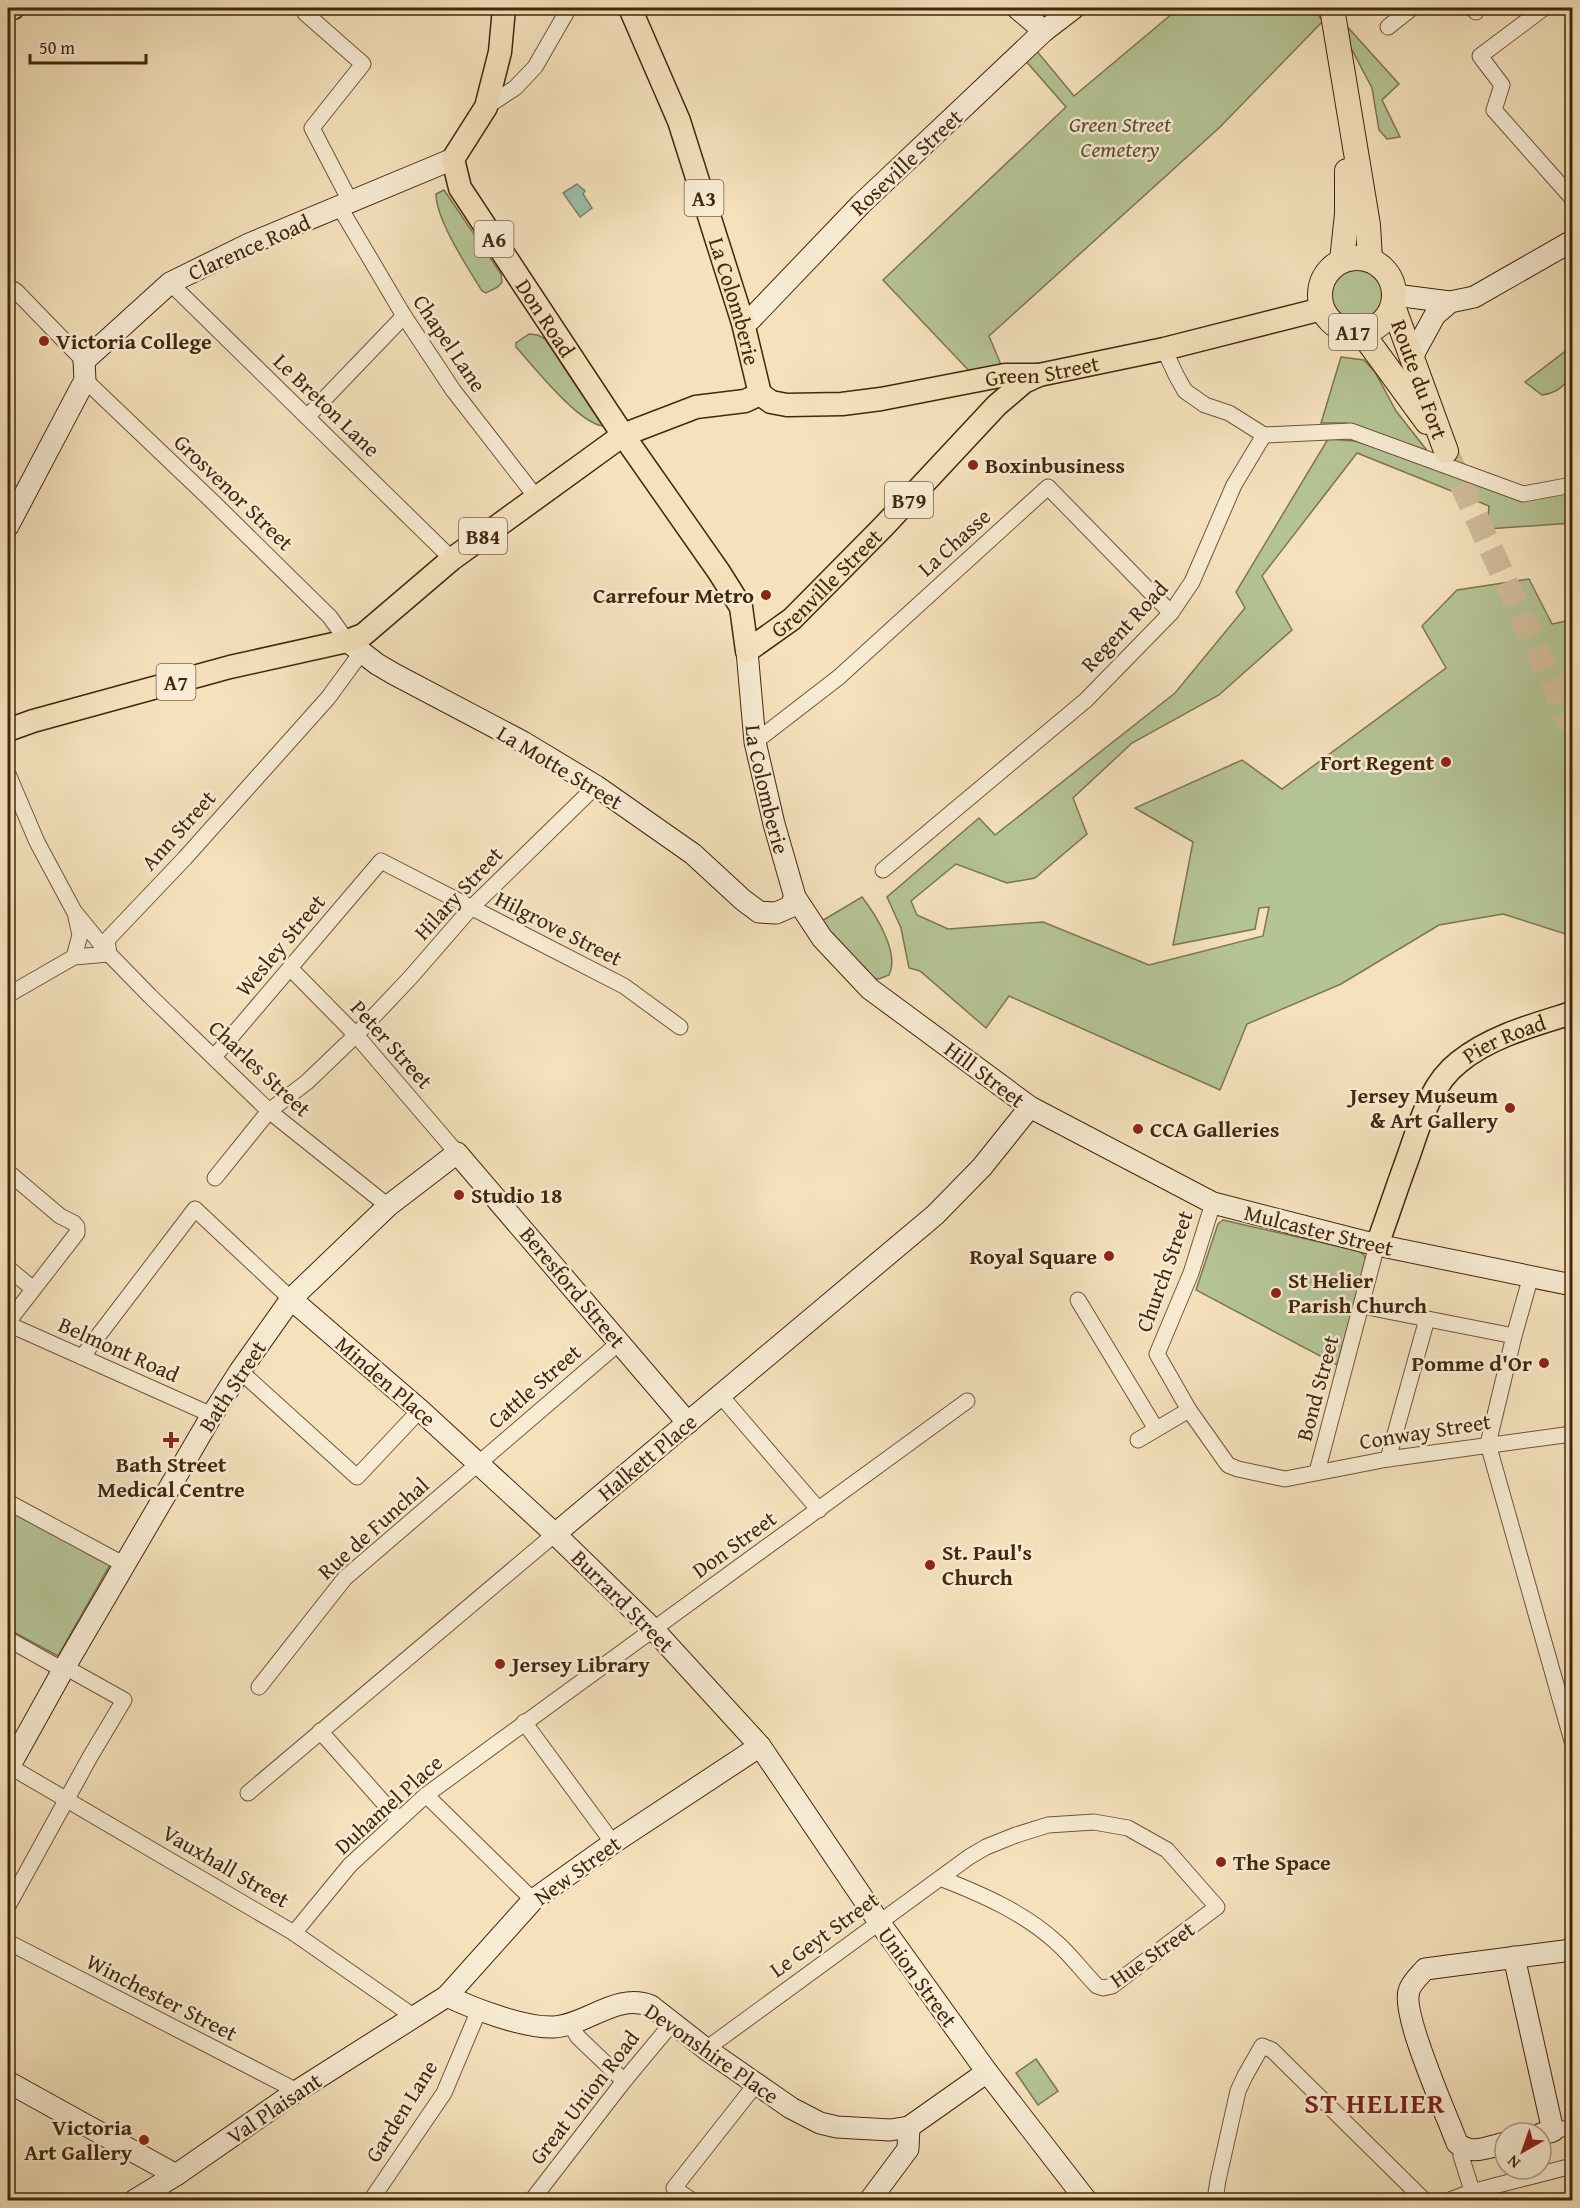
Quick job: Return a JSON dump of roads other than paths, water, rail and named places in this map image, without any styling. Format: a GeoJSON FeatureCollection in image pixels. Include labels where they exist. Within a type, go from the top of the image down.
{"type":"FeatureCollection","features":[{"type":"Feature","properties":{"kind":"highway"},"geometry":{"type":"LineString","coordinates":[[1332,8],[1368,225],[1370,260],[1354,258],[1342,261],[1347,214],[1346,99]]}},
{"type":"Feature","properties":{"kind":"highway","name":"A17"},"geometry":{"type":"LineString","coordinates":[[1342,261],[1331,268],[1324,279],[1320,291],[1322,309],[1334,325],[1341,329],[1362,333],[1380,326],[1388,317],[1394,301],[1393,283],[1387,272],[1370,260]]}},
{"type":"Feature","properties":{"kind":"highway","name":"Route du Fort"},"geometry":{"type":"LineString","coordinates":[[1362,333],[1412,399],[1446,451],[1394,301]]}},
{"type":"Feature","properties":{"kind":"main road"},"geometry":{"type":"LineString","coordinates":[[8,10],[13,8]]}},
{"type":"Feature","properties":{"kind":"main road"},"geometry":{"type":"LineString","coordinates":[[453,159],[486,107],[500,52],[504,8]]}},
{"type":"Feature","properties":{"kind":"main road","name":"La Colomberie"},"geometry":{"type":"LineString","coordinates":[[630,8],[679,121],[743,323],[760,394]]}},
{"type":"Feature","properties":{"kind":"main road"},"geometry":{"type":"LineString","coordinates":[[1017,8],[1044,32]]}},
{"type":"Feature","properties":{"kind":"main road","name":"Roseville Street"},"geometry":{"type":"LineString","coordinates":[[743,323],[750,320],[861,204],[1044,32],[1074,8]]}},
{"type":"Feature","properties":{"kind":"main road","name":"Clarence Road"},"geometry":{"type":"LineString","coordinates":[[8,526],[84,371],[170,282],[249,244],[453,159]]}},
{"type":"Feature","properties":{"kind":"main road","name":"Don Road"},"geometry":{"type":"LineString","coordinates":[[453,159],[460,188],[623,435],[741,607]]}},
{"type":"Feature","properties":{"kind":"main road"},"geometry":{"type":"LineString","coordinates":[[1394,301],[1450,302],[1474,297],[1572,241]]}},
{"type":"Feature","properties":{"kind":"main road"},"geometry":{"type":"LineString","coordinates":[[1412,357],[1435,315],[1450,302]]}},
{"type":"Feature","properties":{"kind":"main road","name":"Green Street"},"geometry":{"type":"LineString","coordinates":[[760,394],[771,402],[786,405],[842,404],[881,399],[1005,375],[1039,375],[1164,349],[1322,309]]}},
{"type":"Feature","properties":{"kind":"main road","name":"Grenville Street"},"geometry":{"type":"LineString","coordinates":[[747,651],[792,620],[998,405],[1024,382],[1039,375]]}},
{"type":"Feature","properties":{"kind":"main road"},"geometry":{"type":"LineString","coordinates":[[983,379],[997,394],[998,405]]}},
{"type":"Feature","properties":{"kind":"main road"},"geometry":{"type":"LineString","coordinates":[[623,435],[696,407],[745,401],[760,394]]}},
{"type":"Feature","properties":{"kind":"main road","name":"B84"},"geometry":{"type":"LineString","coordinates":[[354,647],[363,635],[452,559],[623,435]]}},
{"type":"Feature","properties":{"kind":"main road","name":"La Colomberie"},"geometry":{"type":"LineString","coordinates":[[741,607],[755,742],[774,824],[795,897]]}},
{"type":"Feature","properties":{"kind":"main road","name":"A7"},"geometry":{"type":"LineString","coordinates":[[8,730],[33,721],[230,667],[354,647]]}},
{"type":"Feature","properties":{"kind":"main road","name":"La Motte Street"},"geometry":{"type":"LineString","coordinates":[[354,647],[394,674],[523,742],[596,786],[693,854],[759,912],[776,913],[790,907],[795,897]]}},
{"type":"Feature","properties":{"kind":"main road","name":"Hill Street"},"geometry":{"type":"LineString","coordinates":[[795,897],[822,938],[870,989],[1030,1107],[1213,1203]]}},
{"type":"Feature","properties":{"kind":"main road","name":"Pier Road"},"geometry":{"type":"LineString","coordinates":[[1377,1245],[1422,1119],[1434,1090],[1443,1077],[1458,1062],[1486,1044],[1572,1013]]}},
{"type":"Feature","properties":{"kind":"main road","name":"Halkett Place"},"geometry":{"type":"LineString","coordinates":[[555,1534],[935,1215],[982,1167],[1030,1107]]}},
{"type":"Feature","properties":{"kind":"main road","name":"Bath Street"},"geometry":{"type":"LineString","coordinates":[[8,1768],[212,1414],[291,1299],[388,1206],[457,1152]]}},
{"type":"Feature","properties":{"kind":"main road","name":"Beresford Street"},"geometry":{"type":"LineString","coordinates":[[457,1152],[688,1423]]}},
{"type":"Feature","properties":{"kind":"main road","name":"Mulcaster Street"},"geometry":{"type":"LineString","coordinates":[[1213,1203],[1377,1245],[1572,1285]]}},
{"type":"Feature","properties":{"kind":"main road","name":"Minden Place"},"geometry":{"type":"LineString","coordinates":[[291,1299],[420,1410],[478,1465]]}},
{"type":"Feature","properties":{"kind":"main road","name":"Burrard Street"},"geometry":{"type":"LineString","coordinates":[[478,1465],[555,1534],[654,1630],[760,1746]]}},
{"type":"Feature","properties":{"kind":"main road","name":"New Street"},"geometry":{"type":"LineString","coordinates":[[413,2016],[447,1996],[533,1900],[613,1843],[760,1746]]}},
{"type":"Feature","properties":{"kind":"main road","name":"Union Street"},"geometry":{"type":"LineString","coordinates":[[760,1746],[879,1922],[987,2072],[1086,2200]]}},
{"type":"Feature","properties":{"kind":"main road"},"geometry":{"type":"LineString","coordinates":[[1493,2146],[1472,2151],[1464,2149],[1457,2143],[1407,2004],[1409,1990],[1425,1969],[1572,1950]]}},
{"type":"Feature","properties":{"kind":"main road"},"geometry":{"type":"LineString","coordinates":[[1514,1957],[1555,2131]]}},
{"type":"Feature","properties":{"kind":"main road","name":"Devonshire Place"},"geometry":{"type":"LineString","coordinates":[[447,1996],[479,2010],[528,2024],[554,2027],[570,2024],[612,2006],[641,2002],[651,2006],[706,2049],[791,2108],[828,2125],[865,2130],[909,2127]]}},
{"type":"Feature","properties":{"kind":"main road","name":"Val Plaisant"},"geometry":{"type":"LineString","coordinates":[[135,2200],[413,2016]]}},
{"type":"Feature","properties":{"kind":"main road"},"geometry":{"type":"LineString","coordinates":[[870,2200],[908,2149],[909,2127],[987,2072]]}},
{"type":"Feature","properties":{"kind":"main road"},"geometry":{"type":"LineString","coordinates":[[8,2082],[176,2175]]}},
{"type":"Feature","properties":{"kind":"street","name":"Chapel Lane"},"geometry":{"type":"LineString","coordinates":[[309,8],[305,13],[363,64],[312,128],[345,204],[404,316],[453,390],[536,497]]}},
{"type":"Feature","properties":{"kind":"street"},"geometry":{"type":"LineString","coordinates":[[486,107],[515,88],[535,67],[569,8]]}},
{"type":"Feature","properties":{"kind":"street"},"geometry":{"type":"LineString","coordinates":[[1388,27],[1412,8]]}},
{"type":"Feature","properties":{"kind":"street"},"geometry":{"type":"LineString","coordinates":[[1544,8],[1480,56],[1502,86],[1494,110],[1572,198]]}},
{"type":"Feature","properties":{"kind":"street","name":"Le Breton Lane"},"geometry":{"type":"LineString","coordinates":[[170,282],[452,559]]}},
{"type":"Feature","properties":{"kind":"street","name":"Grosvenor Street"},"geometry":{"type":"LineString","coordinates":[[8,286],[16,291],[84,371],[330,617],[354,647]]}},
{"type":"Feature","properties":{"kind":"street"},"geometry":{"type":"LineString","coordinates":[[307,417],[404,316]]}},
{"type":"Feature","properties":{"kind":"street"},"geometry":{"type":"LineString","coordinates":[[1164,349],[1185,391],[1205,405],[1229,413],[1264,435],[1351,431],[1522,494],[1572,485]]}},
{"type":"Feature","properties":{"kind":"street","name":"Regent Road"},"geometry":{"type":"LineString","coordinates":[[883,870],[1086,700],[1171,613],[1192,582],[1234,485],[1264,435]]}},
{"type":"Feature","properties":{"kind":"street","name":"La Chasse"},"geometry":{"type":"LineString","coordinates":[[755,742],[840,677],[1048,488],[1171,613]]}},
{"type":"Feature","properties":{"kind":"street","name":"Ann Street"},"geometry":{"type":"LineString","coordinates":[[109,954],[107,940],[185,858],[328,698],[354,647]]}},
{"type":"Feature","properties":{"kind":"street"},"geometry":{"type":"LineString","coordinates":[[8,774],[37,842],[74,911],[80,935],[74,957]]}},
{"type":"Feature","properties":{"kind":"street","name":"Hilary Street"},"geometry":{"type":"LineString","coordinates":[[215,1178],[269,1111],[307,1082],[356,1035],[470,909],[596,786]]}},
{"type":"Feature","properties":{"kind":"street","name":"Hilgrove Street"},"geometry":{"type":"LineString","coordinates":[[381,861],[470,909],[624,986],[680,1027]]}},
{"type":"Feature","properties":{"kind":"street","name":"Wesley Street"},"geometry":{"type":"LineString","coordinates":[[214,1058],[381,861]]}},
{"type":"Feature","properties":{"kind":"street","name":"Charles Street"},"geometry":{"type":"LineString","coordinates":[[74,911],[109,954],[269,1111],[388,1206]]}},
{"type":"Feature","properties":{"kind":"street"},"geometry":{"type":"LineString","coordinates":[[8,995],[74,957],[109,954]]}},
{"type":"Feature","properties":{"kind":"street","name":"Peter Street"},"geometry":{"type":"LineString","coordinates":[[290,968],[356,1035],[457,1152]]}},
{"type":"Feature","properties":{"kind":"street"},"geometry":{"type":"LineString","coordinates":[[8,1172],[60,1216],[77,1227],[77,1233],[32,1288],[8,1323]]}},
{"type":"Feature","properties":{"kind":"street","name":"Church Street"},"geometry":{"type":"LineString","coordinates":[[1189,1410],[1157,1354],[1191,1273],[1213,1203]]}},
{"type":"Feature","properties":{"kind":"street"},"geometry":{"type":"LineString","coordinates":[[82,1357],[195,1209],[291,1299]]}},
{"type":"Feature","properties":{"kind":"street","name":"Bond Street"},"geometry":{"type":"LineString","coordinates":[[1317,1472],[1377,1245]]}},
{"type":"Feature","properties":{"kind":"street"},"geometry":{"type":"LineString","coordinates":[[8,1268],[32,1288]]}},
{"type":"Feature","properties":{"kind":"street"},"geometry":{"type":"LineString","coordinates":[[1531,1276],[1488,1444],[1572,1741]]}},
{"type":"Feature","properties":{"kind":"street"},"geometry":{"type":"LineString","coordinates":[[1077,1299],[1155,1429]]}},
{"type":"Feature","properties":{"kind":"street"},"geometry":{"type":"LineString","coordinates":[[1362,1306],[1514,1336]]}},
{"type":"Feature","properties":{"kind":"street"},"geometry":{"type":"LineString","coordinates":[[1388,1459],[1427,1318]]}},
{"type":"Feature","properties":{"kind":"street","name":"Belmont Road"},"geometry":{"type":"LineString","coordinates":[[8,1323],[212,1414]]}},
{"type":"Feature","properties":{"kind":"street","name":"Cattle Street"},"geometry":{"type":"LineString","coordinates":[[478,1465],[620,1342]]}},
{"type":"Feature","properties":{"kind":"street"},"geometry":{"type":"LineString","coordinates":[[240,1371],[357,1477],[420,1410]]}},
{"type":"Feature","properties":{"kind":"street"},"geometry":{"type":"LineString","coordinates":[[721,1396],[819,1510]]}},
{"type":"Feature","properties":{"kind":"street","name":"Don Street"},"geometry":{"type":"LineString","coordinates":[[524,1722],[968,1401]]}},
{"type":"Feature","properties":{"kind":"street"},"geometry":{"type":"LineString","coordinates":[[1138,1440],[1189,1410]]}},
{"type":"Feature","properties":{"kind":"street","name":"Conway Street"},"geometry":{"type":"LineString","coordinates":[[1189,1410],[1228,1465],[1286,1479],[1388,1459],[1572,1434]]}},
{"type":"Feature","properties":{"kind":"street","name":"Rue de Funchal"},"geometry":{"type":"LineString","coordinates":[[259,1687],[345,1578],[478,1465]]}},
{"type":"Feature","properties":{"kind":"street"},"geometry":{"type":"LineString","coordinates":[[8,1502],[125,1565]]}},
{"type":"Feature","properties":{"kind":"street","name":"Halkett Place"},"geometry":{"type":"LineString","coordinates":[[249,1793],[555,1534]]}},
{"type":"Feature","properties":{"kind":"street"},"geometry":{"type":"LineString","coordinates":[[8,1638],[124,1700],[66,1799],[8,1906]]}},
{"type":"Feature","properties":{"kind":"street"},"geometry":{"type":"LineString","coordinates":[[524,1722],[613,1843]]}},
{"type":"Feature","properties":{"kind":"street","name":"Duhamel Place"},"geometry":{"type":"LineString","coordinates":[[294,1932],[350,1865],[398,1820],[426,1795],[524,1722]]}},
{"type":"Feature","properties":{"kind":"street"},"geometry":{"type":"LineString","coordinates":[[320,1731],[398,1820]]}},
{"type":"Feature","properties":{"kind":"street","name":"Vauxhall Street"},"geometry":{"type":"LineString","coordinates":[[8,1768],[66,1799],[294,1932],[413,2016]]}},
{"type":"Feature","properties":{"kind":"street"},"geometry":{"type":"LineString","coordinates":[[426,1795],[533,1900]]}},
{"type":"Feature","properties":{"kind":"street","name":"Le Geyt Street"},"geometry":{"type":"LineString","coordinates":[[706,2049],[969,1857],[986,1847],[1016,1835],[1048,1826],[1094,1822],[1128,1828],[1167,1850],[1217,1907]]}},
{"type":"Feature","properties":{"kind":"street","name":"Hue Street"},"geometry":{"type":"LineString","coordinates":[[940,1878],[979,1894],[1024,1917],[1057,1943],[1096,1986],[1103,1988],[1112,1986],[1217,1907]]}},
{"type":"Feature","properties":{"kind":"street","name":"Winchester Street"},"geometry":{"type":"LineString","coordinates":[[8,1942],[297,2091]]}},
{"type":"Feature","properties":{"kind":"street","name":"Garden Lane"},"geometry":{"type":"LineString","coordinates":[[371,2200],[444,2093],[479,2010]]}},
{"type":"Feature","properties":{"kind":"street","name":"Great Union Road"},"geometry":{"type":"LineString","coordinates":[[532,2200],[673,2022]]}},
{"type":"Feature","properties":{"kind":"street"},"geometry":{"type":"LineString","coordinates":[[570,2024],[578,2037],[624,2081]]}},
{"type":"Feature","properties":{"kind":"street"},"geometry":{"type":"LineString","coordinates":[[1215,2200],[1238,2091],[1262,2046],[1272,2050],[1424,2200]]}},
{"type":"Feature","properties":{"kind":"street"},"geometry":{"type":"LineString","coordinates":[[691,2200],[674,2188],[756,2084]]}},
{"type":"Feature","properties":{"kind":"street"},"geometry":{"type":"LineString","coordinates":[[1464,2149],[1461,2156],[1473,2196]]}},
{"type":"Feature","properties":{"kind":"street"},"geometry":{"type":"LineString","coordinates":[[1450,2200],[1473,2196],[1572,2166]]}},
{"type":"Feature","properties":{"kind":"tunnel"},"geometry":{"type":"LineString","coordinates":[[1446,451],[1572,726]]}},
{"type":"Feature","properties":{"kind":"place","name":"Victoria College"},"geometry":{"type":"Point","coordinates":[44,341]}},
{"type":"Feature","properties":{"kind":"place","name":"Boxinbusiness"},"geometry":{"type":"Point","coordinates":[973,465]}},
{"type":"Feature","properties":{"kind":"place","name":"Carrefour Metro"},"geometry":{"type":"Point","coordinates":[766,595]}},
{"type":"Feature","properties":{"kind":"place","name":"Fort Regent"},"geometry":{"type":"Point","coordinates":[1446,762]}},
{"type":"Feature","properties":{"kind":"place","name":"Jersey Museum & Art Gallery"},"geometry":{"type":"Point","coordinates":[1510,1108]}},
{"type":"Feature","properties":{"kind":"place","name":"CCA Galleries"},"geometry":{"type":"Point","coordinates":[1138,1129]}},
{"type":"Feature","properties":{"kind":"place","name":"Studio 18"},"geometry":{"type":"Point","coordinates":[459,1195]}},
{"type":"Feature","properties":{"kind":"place","name":"Royal Square"},"geometry":{"type":"Point","coordinates":[1109,1256]}},
{"type":"Feature","properties":{"kind":"place","name":"St Helier Parish Church"},"geometry":{"type":"Point","coordinates":[1276,1293]}},
{"type":"Feature","properties":{"kind":"place","name":"Pomme d'Or"},"geometry":{"type":"Point","coordinates":[1544,1363]}},
{"type":"Feature","properties":{"kind":"place","name":"Bath Street Medical Centre"},"geometry":{"type":"Point","coordinates":[171,1440]}},
{"type":"Feature","properties":{"kind":"place","name":"St. Paul's Church"},"geometry":{"type":"Point","coordinates":[930,1565]}},
{"type":"Feature","properties":{"kind":"place","name":"Jersey Library"},"geometry":{"type":"Point","coordinates":[500,1664]}},
{"type":"Feature","properties":{"kind":"place","name":"The Space"},"geometry":{"type":"Point","coordinates":[1221,1862]}},
{"type":"Feature","properties":{"kind":"place","name":"Victoria Art Gallery"},"geometry":{"type":"Point","coordinates":[144,2140]}},
{"type":"Feature","properties":{"kind":"district","name":"ST HELIER"},"geometry":{"type":"Point","coordinates":[1375,2102]}},
{"type":"Feature","properties":{"kind":"park label","name":"Green Street Cemetery"},"geometry":{"type":"Point","coordinates":[1120,136]}}]}
